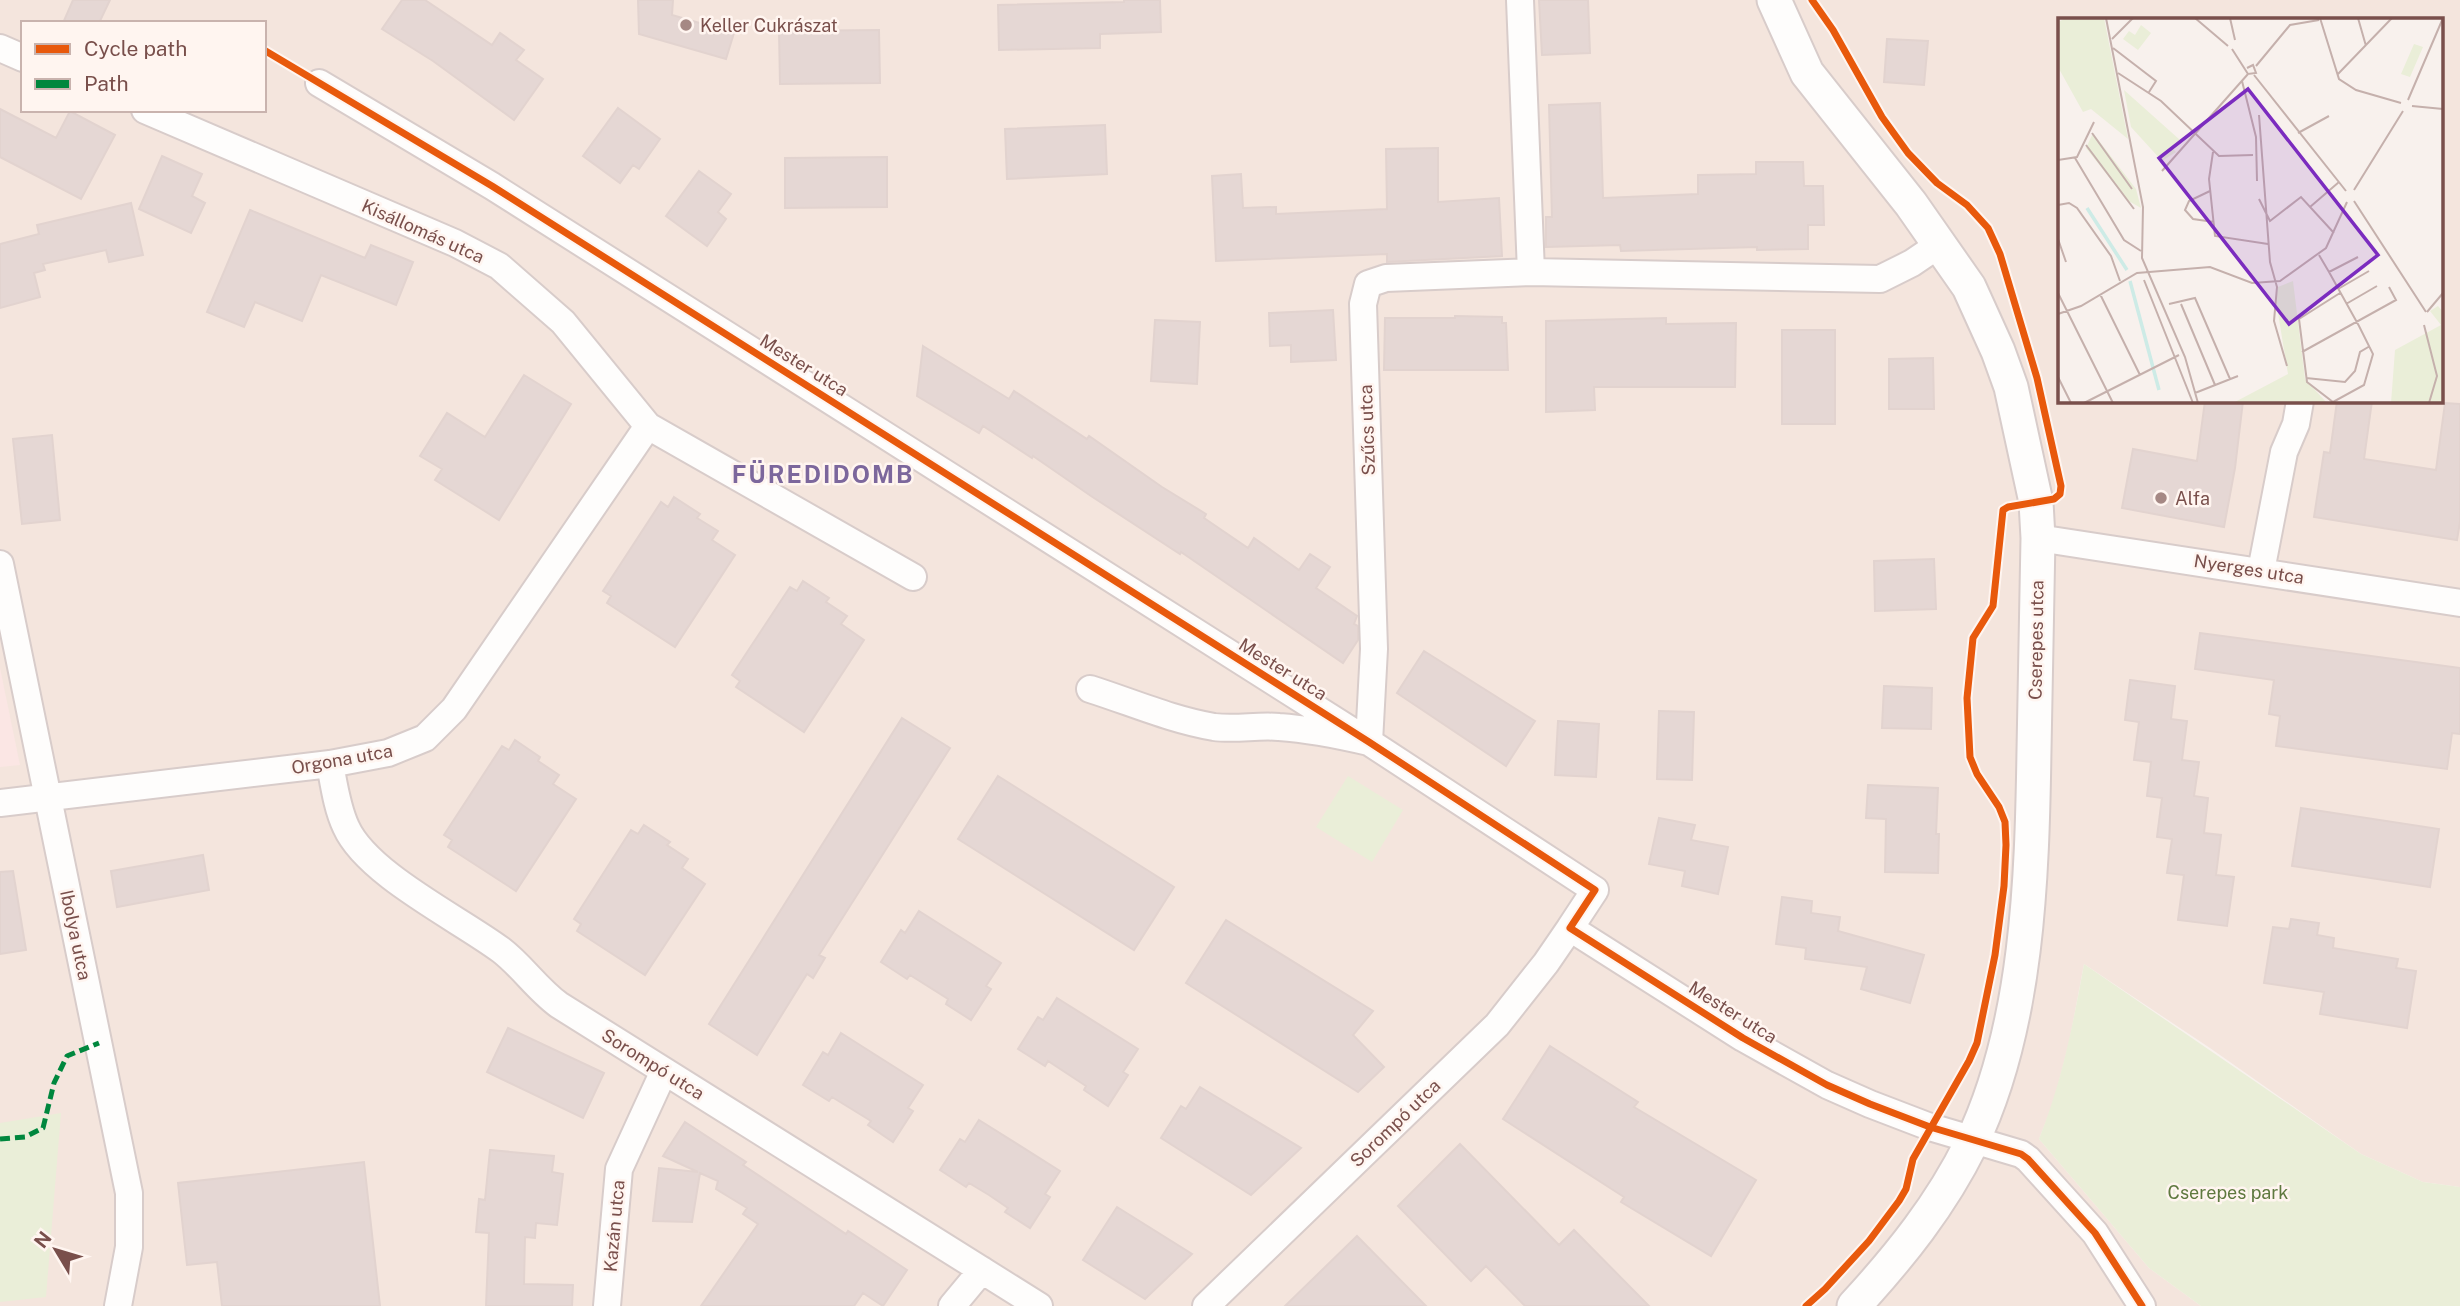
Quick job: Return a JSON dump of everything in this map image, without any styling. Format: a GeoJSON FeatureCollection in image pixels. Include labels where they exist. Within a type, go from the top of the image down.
{"type":"FeatureCollection","features":[{"type":"Feature","properties":{"kind":"street"},"geometry":{"type":"LineString","coordinates":[[1521,0],[1531,272]]}},
{"type":"Feature","properties":{"kind":"street","name":"Cserepes utca"},"geometry":{"type":"LineString","coordinates":[[1773,0],[1807,73],[1940,244],[1969,287],[1994,341],[2011,387],[2036,502],[2038,538],[2032,858],[2024,939],[2012,1014],[1999,1068],[1972,1141],[1925,1222],[1898,1258],[1854,1306]]}},
{"type":"Feature","properties":{"kind":"street"},"geometry":{"type":"LineString","coordinates":[[0,48],[21,57]]}},
{"type":"Feature","properties":{"kind":"street","name":"Mester utca"},"geometry":{"type":"LineString","coordinates":[[319,83],[504,193],[1369,742],[1594,890],[1570,928],[1787,1064],[1870,1104],[1972,1141],[2021,1154],[2095,1233],[2142,1306]]}},
{"type":"Feature","properties":{"kind":"street","name":"Kisállomás utca"},"geometry":{"type":"LineString","coordinates":[[150,112],[456,243],[499,266],[563,322],[648,426]]}},
{"type":"Feature","properties":{"kind":"street","name":"Szűcs utca"},"geometry":{"type":"LineString","coordinates":[[1369,742],[1374,649],[1363,304],[1368,284],[1386,278],[1531,272],[1880,279],[1912,263],[1940,244]]}},
{"type":"Feature","properties":{"kind":"street"},"geometry":{"type":"LineString","coordinates":[[2261,571],[2284,452],[2297,424],[2300,402]]}},
{"type":"Feature","properties":{"kind":"street"},"geometry":{"type":"LineString","coordinates":[[648,426],[912,577]]}},
{"type":"Feature","properties":{"kind":"street","name":"Orgona utca"},"geometry":{"type":"LineString","coordinates":[[0,803],[330,764],[388,753],[413,745],[439,727],[454,709],[648,426]]}},
{"type":"Feature","properties":{"kind":"street","name":"Nyerges utca"},"geometry":{"type":"LineString","coordinates":[[2038,538],[2460,603]]}},
{"type":"Feature","properties":{"kind":"street","name":"Ibolya utca"},"geometry":{"type":"LineString","coordinates":[[0,565],[129,1194],[129,1247],[118,1306]]}},
{"type":"Feature","properties":{"kind":"street","name":"Mester utca"},"geometry":{"type":"LineString","coordinates":[[1090,690],[1215,727],[1241,729],[1276,726],[1369,742]]}},
{"type":"Feature","properties":{"kind":"street","name":"Sorompó utca"},"geometry":{"type":"LineString","coordinates":[[330,764],[345,827],[358,849],[379,868],[502,951],[559,1005],[1039,1306]]}},
{"type":"Feature","properties":{"kind":"street","name":"Sorompó utca"},"geometry":{"type":"LineString","coordinates":[[1206,1306],[1497,1025],[1570,928]]}},
{"type":"Feature","properties":{"kind":"street","name":"Kazán utca"},"geometry":{"type":"LineString","coordinates":[[607,1306],[619,1169],[664,1071]]}},
{"type":"Feature","properties":{"kind":"street"},"geometry":{"type":"LineString","coordinates":[[951,1306],[982,1270]]}},
{"type":"Feature","properties":{"kind":"shaded area"},"geometry":{"type":"Polygon","coordinates":[[[0,0],[2460,0],[2460,1187],[2423,1182],[2361,1154],[2084,964],[2069,1043],[2053,1104],[2039,1139],[2149,1268],[2201,1306],[0,1306],[0,0]]]}},
{"type":"Feature","properties":{"kind":"shaded area"},"geometry":{"type":"Polygon","coordinates":[[[0,668],[20,765],[0,767],[0,668]]]}},
{"type":"Feature","properties":{"kind":"green space"},"geometry":{"type":"Polygon","coordinates":[[[1348,776],[1403,810],[1372,862],[1316,827],[1348,776]]]}},
{"type":"Feature","properties":{"kind":"green space","name":"Cserepes park"},"geometry":{"type":"Polygon","coordinates":[[[2084,964],[2361,1154],[2423,1182],[2460,1187],[2460,1306],[2201,1306],[2149,1268],[2039,1139],[2060,1074],[2084,964]]]}},
{"type":"Feature","properties":{"kind":"green space"},"geometry":{"type":"Polygon","coordinates":[[[61,1113],[46,1297],[0,1302],[0,1123],[61,1113]]]}},
{"type":"Feature","properties":{"kind":"building"},"geometry":{"type":"Polygon","coordinates":[[[73,0],[110,0],[100,21],[64,21],[73,0]]]}},
{"type":"Feature","properties":{"kind":"building"},"geometry":{"type":"Polygon","coordinates":[[[402,0],[425,0],[492,45],[500,33],[524,50],[516,60],[543,79],[514,120],[433,61],[382,29],[402,0]]]}},
{"type":"Feature","properties":{"kind":"building"},"geometry":{"type":"Polygon","coordinates":[[[638,0],[673,0],[672,15],[734,33],[726,59],[639,34],[638,0]]]}},
{"type":"Feature","properties":{"kind":"building"},"geometry":{"type":"Polygon","coordinates":[[[1160,0],[1161,32],[1100,34],[1100,48],[999,50],[998,5],[1160,0]]]}},
{"type":"Feature","properties":{"kind":"building"},"geometry":{"type":"Polygon","coordinates":[[[1539,0],[1588,0],[1590,53],[1542,55],[1539,0]]]}},
{"type":"Feature","properties":{"kind":"building"},"geometry":{"type":"Polygon","coordinates":[[[879,30],[880,83],[780,84],[779,31],[879,30]]]}},
{"type":"Feature","properties":{"kind":"building"},"geometry":{"type":"Polygon","coordinates":[[[1887,39],[1928,41],[1924,85],[1884,82],[1887,39]]]}},
{"type":"Feature","properties":{"kind":"building"},"geometry":{"type":"Polygon","coordinates":[[[1600,103],[1603,198],[1698,194],[1698,175],[1756,174],[1756,162],[1803,162],[1804,186],[1823,186],[1824,225],[1808,225],[1808,249],[1757,250],[1757,247],[1621,251],[1620,245],[1546,247],[1546,217],[1552,217],[1549,105],[1600,103]]]}},
{"type":"Feature","properties":{"kind":"building"},"geometry":{"type":"Polygon","coordinates":[[[618,108],[660,139],[639,169],[633,165],[620,183],[583,156],[618,108]]]}},
{"type":"Feature","properties":{"kind":"building"},"geometry":{"type":"Polygon","coordinates":[[[0,109],[56,138],[69,112],[115,135],[81,199],[0,157],[0,109]]]}},
{"type":"Feature","properties":{"kind":"building"},"geometry":{"type":"Polygon","coordinates":[[[1105,125],[1107,174],[1007,179],[1005,129],[1105,125]]]}},
{"type":"Feature","properties":{"kind":"building"},"geometry":{"type":"Polygon","coordinates":[[[1438,148],[1438,202],[1499,198],[1502,256],[1387,262],[1387,254],[1216,261],[1212,176],[1241,174],[1243,208],[1276,207],[1276,214],[1387,209],[1386,149],[1438,148]]]}},
{"type":"Feature","properties":{"kind":"building"},"geometry":{"type":"Polygon","coordinates":[[[162,156],[202,174],[192,196],[205,203],[191,233],[139,209],[162,156]]]}},
{"type":"Feature","properties":{"kind":"building"},"geometry":{"type":"Polygon","coordinates":[[[887,157],[887,207],[785,208],[785,158],[887,157]]]}},
{"type":"Feature","properties":{"kind":"building"},"geometry":{"type":"Polygon","coordinates":[[[699,171],[731,194],[718,212],[726,219],[707,246],[666,216],[699,171]]]}},
{"type":"Feature","properties":{"kind":"building"},"geometry":{"type":"Polygon","coordinates":[[[131,203],[143,255],[109,262],[106,250],[43,264],[45,270],[34,273],[40,297],[0,308],[0,244],[39,234],[37,225],[131,203]]]}},
{"type":"Feature","properties":{"kind":"building"},"geometry":{"type":"Polygon","coordinates":[[[250,210],[365,258],[371,245],[413,262],[396,305],[321,275],[302,321],[255,302],[244,327],[207,312],[250,210]]]}},
{"type":"Feature","properties":{"kind":"building"},"geometry":{"type":"Polygon","coordinates":[[[1333,310],[1336,360],[1291,362],[1291,345],[1270,346],[1269,313],[1333,310]]]}},
{"type":"Feature","properties":{"kind":"building"},"geometry":{"type":"Polygon","coordinates":[[[1502,317],[1502,323],[1506,323],[1508,370],[1384,370],[1385,318],[1502,317]]]}},
{"type":"Feature","properties":{"kind":"building"},"geometry":{"type":"Polygon","coordinates":[[[1666,318],[1666,324],[1736,323],[1735,387],[1594,387],[1595,410],[1546,412],[1546,321],[1666,318]]]}},
{"type":"Feature","properties":{"kind":"building"},"geometry":{"type":"Polygon","coordinates":[[[1155,320],[1200,322],[1197,384],[1151,381],[1155,320]]]}},
{"type":"Feature","properties":{"kind":"building"},"geometry":{"type":"Polygon","coordinates":[[[1782,330],[1835,330],[1835,424],[1782,424],[1782,330]]]}},
{"type":"Feature","properties":{"kind":"building"},"geometry":{"type":"Polygon","coordinates":[[[923,346],[1009,399],[1014,391],[1087,439],[1089,436],[1206,514],[1204,518],[1248,548],[1254,538],[1299,570],[1310,554],[1330,567],[1316,588],[1357,616],[1354,624],[1358,626],[1358,640],[1343,663],[1181,552],[1180,554],[1033,456],[1032,458],[983,426],[979,433],[917,396],[923,346]]]}},
{"type":"Feature","properties":{"kind":"building"},"geometry":{"type":"Polygon","coordinates":[[[1933,358],[1934,409],[1889,409],[1889,359],[1933,358]]]}},
{"type":"Feature","properties":{"kind":"building"},"geometry":{"type":"Polygon","coordinates":[[[524,375],[571,404],[499,520],[435,480],[442,469],[420,456],[447,413],[485,437],[524,375]]]}},
{"type":"Feature","properties":{"kind":"building"},"geometry":{"type":"Polygon","coordinates":[[[2205,402],[2243,402],[2224,527],[2122,508],[2133,449],[2197,461],[2205,402]]]}},
{"type":"Feature","properties":{"kind":"building"},"geometry":{"type":"Polygon","coordinates":[[[2337,402],[2372,402],[2364,459],[2436,470],[2445,403],[2460,404],[2460,522],[2457,540],[2314,517],[2324,452],[2330,453],[2337,402]]]}},
{"type":"Feature","properties":{"kind":"building"},"geometry":{"type":"Polygon","coordinates":[[[52,435],[60,520],[22,524],[13,439],[52,435]]]}},
{"type":"Feature","properties":{"kind":"building"},"geometry":{"type":"Polygon","coordinates":[[[674,497],[700,514],[697,518],[718,531],[712,540],[735,555],[675,647],[607,603],[611,596],[603,591],[661,502],[668,507],[674,497]]]}},
{"type":"Feature","properties":{"kind":"building"},"geometry":{"type":"Polygon","coordinates":[[[1934,559],[1936,609],[1875,611],[1874,561],[1934,559]]]}},
{"type":"Feature","properties":{"kind":"building"},"geometry":{"type":"Polygon","coordinates":[[[803,581],[829,598],[826,602],[847,616],[841,624],[864,640],[804,732],[736,687],[740,681],[732,675],[790,587],[797,591],[803,581]]]}},
{"type":"Feature","properties":{"kind":"building"},"geometry":{"type":"Polygon","coordinates":[[[2200,633],[2460,668],[2460,734],[2452,733],[2447,769],[2276,746],[2280,716],[2269,714],[2274,680],[2195,669],[2200,633]]]}},
{"type":"Feature","properties":{"kind":"building"},"geometry":{"type":"Polygon","coordinates":[[[1424,651],[1535,721],[1506,766],[1397,693],[1424,651]]]}},
{"type":"Feature","properties":{"kind":"building"},"geometry":{"type":"Polygon","coordinates":[[[2130,680],[2175,686],[2171,719],[2187,721],[2182,760],[2199,762],[2194,796],[2208,798],[2204,833],[2221,835],[2216,875],[2234,877],[2227,926],[2178,920],[2184,875],[2167,873],[2172,839],[2157,837],[2162,798],[2147,796],[2151,762],[2134,760],[2139,722],[2125,720],[2130,680]]]}},
{"type":"Feature","properties":{"kind":"building"},"geometry":{"type":"Polygon","coordinates":[[[1884,686],[1932,688],[1931,729],[1882,728],[1884,686]]]}},
{"type":"Feature","properties":{"kind":"building"},"geometry":{"type":"Polygon","coordinates":[[[1659,711],[1694,712],[1692,780],[1657,779],[1659,711]]]}},
{"type":"Feature","properties":{"kind":"building"},"geometry":{"type":"Polygon","coordinates":[[[902,718],[950,748],[819,955],[825,958],[813,978],[807,974],[757,1055],[709,1024],[902,718]]]}},
{"type":"Feature","properties":{"kind":"building"},"geometry":{"type":"Polygon","coordinates":[[[1558,721],[1599,724],[1596,777],[1555,775],[1558,721]]]}},
{"type":"Feature","properties":{"kind":"building"},"geometry":{"type":"Polygon","coordinates":[[[515,740],[540,757],[538,761],[559,775],[553,784],[576,799],[516,891],[448,847],[452,840],[444,835],[502,746],[509,750],[515,740]]]}},
{"type":"Feature","properties":{"kind":"building"},"geometry":{"type":"Polygon","coordinates":[[[998,776],[1174,887],[1134,950],[958,839],[998,776]]]}},
{"type":"Feature","properties":{"kind":"building"},"geometry":{"type":"Polygon","coordinates":[[[1868,785],[1938,788],[1938,873],[1885,872],[1886,819],[1866,818],[1868,785]]]}},
{"type":"Feature","properties":{"kind":"building"},"geometry":{"type":"Polygon","coordinates":[[[2301,808],[2439,829],[2430,887],[2292,866],[2301,808]]]}},
{"type":"Feature","properties":{"kind":"building"},"geometry":{"type":"Polygon","coordinates":[[[1659,818],[1695,825],[1691,840],[1728,847],[1718,894],[1682,886],[1685,871],[1649,864],[1659,818]]]}},
{"type":"Feature","properties":{"kind":"building"},"geometry":{"type":"Polygon","coordinates":[[[644,825],[670,842],[667,845],[688,859],[682,868],[705,884],[645,975],[577,931],[581,924],[574,919],[631,830],[638,834],[644,825]]]}},
{"type":"Feature","properties":{"kind":"building"},"geometry":{"type":"Polygon","coordinates":[[[203,855],[209,890],[117,907],[111,871],[203,855]]]}},
{"type":"Feature","properties":{"kind":"building"},"geometry":{"type":"Polygon","coordinates":[[[13,871],[26,950],[0,954],[0,872],[13,871]]]}},
{"type":"Feature","properties":{"kind":"building"},"geometry":{"type":"Polygon","coordinates":[[[1782,897],[1812,901],[1811,913],[1840,917],[1838,931],[1924,955],[1910,1003],[1861,989],[1867,967],[1805,959],[1806,948],[1776,944],[1782,897]]]}},
{"type":"Feature","properties":{"kind":"building"},"geometry":{"type":"Polygon","coordinates":[[[919,911],[1001,963],[986,986],[991,989],[971,1020],[946,1004],[948,999],[910,975],[907,979],[881,962],[901,930],[905,933],[919,911]]]}},
{"type":"Feature","properties":{"kind":"building"},"geometry":{"type":"Polygon","coordinates":[[[2291,919],[2319,923],[2317,935],[2334,938],[2333,948],[2398,959],[2396,968],[2416,971],[2407,1028],[2320,1014],[2324,992],[2264,983],[2273,927],[2289,929],[2291,919]]]}},
{"type":"Feature","properties":{"kind":"building"},"geometry":{"type":"Polygon","coordinates":[[[1226,920],[1373,1011],[1353,1035],[1384,1067],[1358,1092],[1186,983],[1226,920]]]}},
{"type":"Feature","properties":{"kind":"building"},"geometry":{"type":"Polygon","coordinates":[[[1057,998],[1138,1049],[1123,1072],[1128,1075],[1108,1106],[1084,1090],[1086,1086],[1048,1061],[1045,1066],[1018,1049],[1038,1017],[1043,1020],[1057,998]]]}},
{"type":"Feature","properties":{"kind":"building"},"geometry":{"type":"Polygon","coordinates":[[[508,1028],[604,1073],[583,1118],[487,1072],[508,1028]]]}},
{"type":"Feature","properties":{"kind":"building"},"geometry":{"type":"Polygon","coordinates":[[[841,1033],[923,1085],[908,1108],[913,1111],[893,1142],[868,1125],[871,1121],[832,1097],[829,1101],[803,1085],[823,1052],[828,1055],[841,1033]]]}},
{"type":"Feature","properties":{"kind":"building"},"geometry":{"type":"Polygon","coordinates":[[[1550,1046],[1638,1102],[1634,1107],[1756,1180],[1711,1256],[1621,1202],[1624,1197],[1503,1119],[1550,1046]]]}},
{"type":"Feature","properties":{"kind":"building"},"geometry":{"type":"Polygon","coordinates":[[[1200,1087],[1301,1148],[1251,1195],[1161,1138],[1181,1106],[1186,1109],[1200,1087]]]}},
{"type":"Feature","properties":{"kind":"building"},"geometry":{"type":"Polygon","coordinates":[[[979,1120],[1060,1171],[1045,1194],[1050,1197],[1030,1228],[1005,1212],[1008,1208],[989,1195],[969,1183],[966,1187],[940,1170],[960,1139],[965,1142],[979,1120]]]}},
{"type":"Feature","properties":{"kind":"building"},"geometry":{"type":"Polygon","coordinates":[[[685,1122],[746,1162],[743,1165],[846,1234],[848,1231],[907,1270],[883,1306],[863,1293],[854,1306],[701,1306],[758,1224],[743,1214],[747,1208],[716,1189],[718,1181],[700,1173],[692,1222],[653,1221],[659,1168],[698,1172],[663,1156],[685,1122]]]}},
{"type":"Feature","properties":{"kind":"building"},"geometry":{"type":"Polygon","coordinates":[[[1460,1144],[1559,1245],[1574,1230],[1649,1306],[1525,1306],[1486,1266],[1471,1281],[1398,1206],[1460,1144]]]}},
{"type":"Feature","properties":{"kind":"building"},"geometry":{"type":"Polygon","coordinates":[[[490,1150],[554,1156],[552,1172],[563,1174],[557,1225],[536,1223],[535,1238],[525,1237],[524,1284],[573,1285],[572,1306],[486,1306],[489,1233],[476,1232],[479,1199],[485,1200],[490,1150]]]}},
{"type":"Feature","properties":{"kind":"building"},"geometry":{"type":"Polygon","coordinates":[[[364,1162],[380,1306],[222,1306],[217,1262],[187,1265],[178,1183],[364,1162]]]}},
{"type":"Feature","properties":{"kind":"building"},"geometry":{"type":"Polygon","coordinates":[[[1117,1207],[1192,1254],[1145,1299],[1083,1260],[1117,1207]]]}},
{"type":"Feature","properties":{"kind":"building"},"geometry":{"type":"Polygon","coordinates":[[[1357,1236],[1426,1306],[1285,1306],[1357,1236]]]}},
{"type":"Feature","properties":{"kind":"marked path"},"geometry":{"type":"LineString","coordinates":[[0,1139],[25,1137],[43,1128],[54,1083],[67,1056],[99,1043]]}},
{"type":"Feature","properties":{"kind":"cycle path"},"geometry":{"type":"LineString","coordinates":[[1806,1306],[1869,1241],[1899,1201],[1906,1189],[1913,1159],[1977,1043],[1995,955],[2006,845],[2005,822],[1999,807],[1977,774],[1970,757],[1967,698],[1973,638],[1993,606],[2003,510],[2054,499],[2060,494],[2061,486],[2037,378],[2000,254],[1988,228],[1967,205],[1937,183],[1908,153],[1882,117],[1833,30],[1812,0]]}},
{"type":"Feature","properties":{"kind":"cycle path"},"geometry":{"type":"LineString","coordinates":[[266,51],[492,186],[1369,742],[1595,890],[1570,928],[1743,1038],[1827,1085],[1870,1104],[1930,1127],[2021,1154],[2095,1233],[2142,1306]]}},
{"type":"Feature","properties":{"kind":"place","name":"Keller Cukrászat"},"geometry":{"type":"Point","coordinates":[686,25]}},
{"type":"Feature","properties":{"kind":"place","name":"Alfa"},"geometry":{"type":"Point","coordinates":[2161,498]}},
{"type":"Feature","properties":{"kind":"district","name":"FÜREDIDOMB"},"geometry":{"type":"Point","coordinates":[823,474]}}]}
